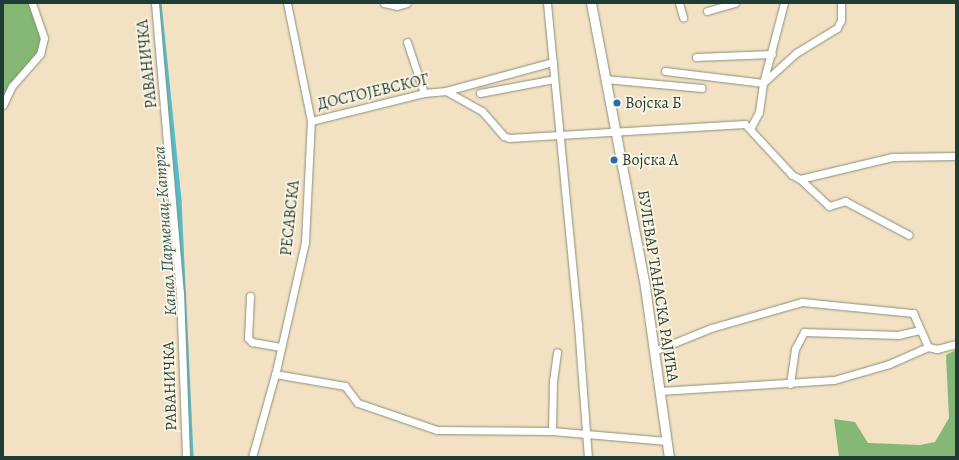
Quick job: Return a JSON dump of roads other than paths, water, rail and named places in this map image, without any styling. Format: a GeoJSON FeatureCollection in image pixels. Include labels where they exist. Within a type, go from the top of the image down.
{"type":"FeatureCollection","features":[{"type":"Feature","properties":{"kind":"main road","name":"БУЛЕВАР ТАНАСКА РАЈИЋА"},"geometry":{"type":"LineString","coordinates":[[591,3],[646,287],[669,457]]}},
{"type":"Feature","properties":{"kind":"street"},"geometry":{"type":"LineString","coordinates":[[3,105],[12,86],[40,54],[44,38],[32,3]]}},
{"type":"Feature","properties":{"kind":"street","name":"РАВАНИЧКА"},"geometry":{"type":"LineString","coordinates":[[155,3],[180,292],[186,457]]}},
{"type":"Feature","properties":{"kind":"street","name":"РЕСАВСКА"},"geometry":{"type":"LineString","coordinates":[[252,457],[275,374],[305,242],[311,121],[287,3]]}},
{"type":"Feature","properties":{"kind":"street"},"geometry":{"type":"LineString","coordinates":[[384,3],[397,6],[407,3]]}},
{"type":"Feature","properties":{"kind":"street"},"geometry":{"type":"LineString","coordinates":[[547,3],[560,133],[588,457]]}},
{"type":"Feature","properties":{"kind":"street"},"geometry":{"type":"LineString","coordinates":[[679,3],[683,17]]}},
{"type":"Feature","properties":{"kind":"street"},"geometry":{"type":"LineString","coordinates":[[708,11],[735,3]]}},
{"type":"Feature","properties":{"kind":"street"},"geometry":{"type":"LineString","coordinates":[[784,3],[772,54],[763,83],[759,112],[751,127],[792,175],[800,179],[828,206],[845,202],[909,235]]}},
{"type":"Feature","properties":{"kind":"street"},"geometry":{"type":"LineString","coordinates":[[665,71],[763,83],[796,53],[837,28],[841,20],[841,3]]}},
{"type":"Feature","properties":{"kind":"street"},"geometry":{"type":"LineString","coordinates":[[407,42],[424,93]]}},
{"type":"Feature","properties":{"kind":"street"},"geometry":{"type":"LineString","coordinates":[[696,57],[772,54]]}},
{"type":"Feature","properties":{"kind":"street"},"geometry":{"type":"LineString","coordinates":[[446,91],[552,62]]}},
{"type":"Feature","properties":{"kind":"street"},"geometry":{"type":"LineString","coordinates":[[605,79],[702,88]]}},
{"type":"Feature","properties":{"kind":"street"},"geometry":{"type":"LineString","coordinates":[[480,93],[554,80]]}},
{"type":"Feature","properties":{"kind":"street","name":"ДОСТОЈЕВСКОГ"},"geometry":{"type":"LineString","coordinates":[[311,121],[424,93],[446,91],[482,111],[504,136],[516,138],[560,133],[587,135],[616,131],[733,123],[751,127]]}},
{"type":"Feature","properties":{"kind":"street"},"geometry":{"type":"LineString","coordinates":[[800,179],[892,157],[956,156]]}},
{"type":"Feature","properties":{"kind":"street"},"geometry":{"type":"LineString","coordinates":[[250,296],[248,338],[252,342],[281,347]]}},
{"type":"Feature","properties":{"kind":"street"},"geometry":{"type":"LineString","coordinates":[[654,351],[712,328],[779,306],[802,302],[914,313],[928,347]]}},
{"type":"Feature","properties":{"kind":"street"},"geometry":{"type":"LineString","coordinates":[[790,384],[795,349],[804,332],[898,335],[920,330]]}},
{"type":"Feature","properties":{"kind":"street"},"geometry":{"type":"LineString","coordinates":[[660,391],[790,384],[834,380],[889,364],[928,347],[937,349],[956,344]]}},
{"type":"Feature","properties":{"kind":"street"},"geometry":{"type":"LineString","coordinates":[[552,431],[553,381],[557,352]]}},
{"type":"Feature","properties":{"kind":"street"},"geometry":{"type":"LineString","coordinates":[[275,374],[345,386],[358,403],[437,430],[552,431],[667,441]]}},
{"type":"Feature","properties":{"kind":"waterway","name":"Канал Парменац-Катрга"},"geometry":{"type":"LineString","coordinates":[[159,3],[179,201],[191,457]]}},
{"type":"Feature","properties":{"kind":"place","name":"Војска Б"},"geometry":{"type":"Point","coordinates":[617,103]}},
{"type":"Feature","properties":{"kind":"place","name":"Војска А"},"geometry":{"type":"Point","coordinates":[614,160]}}]}
